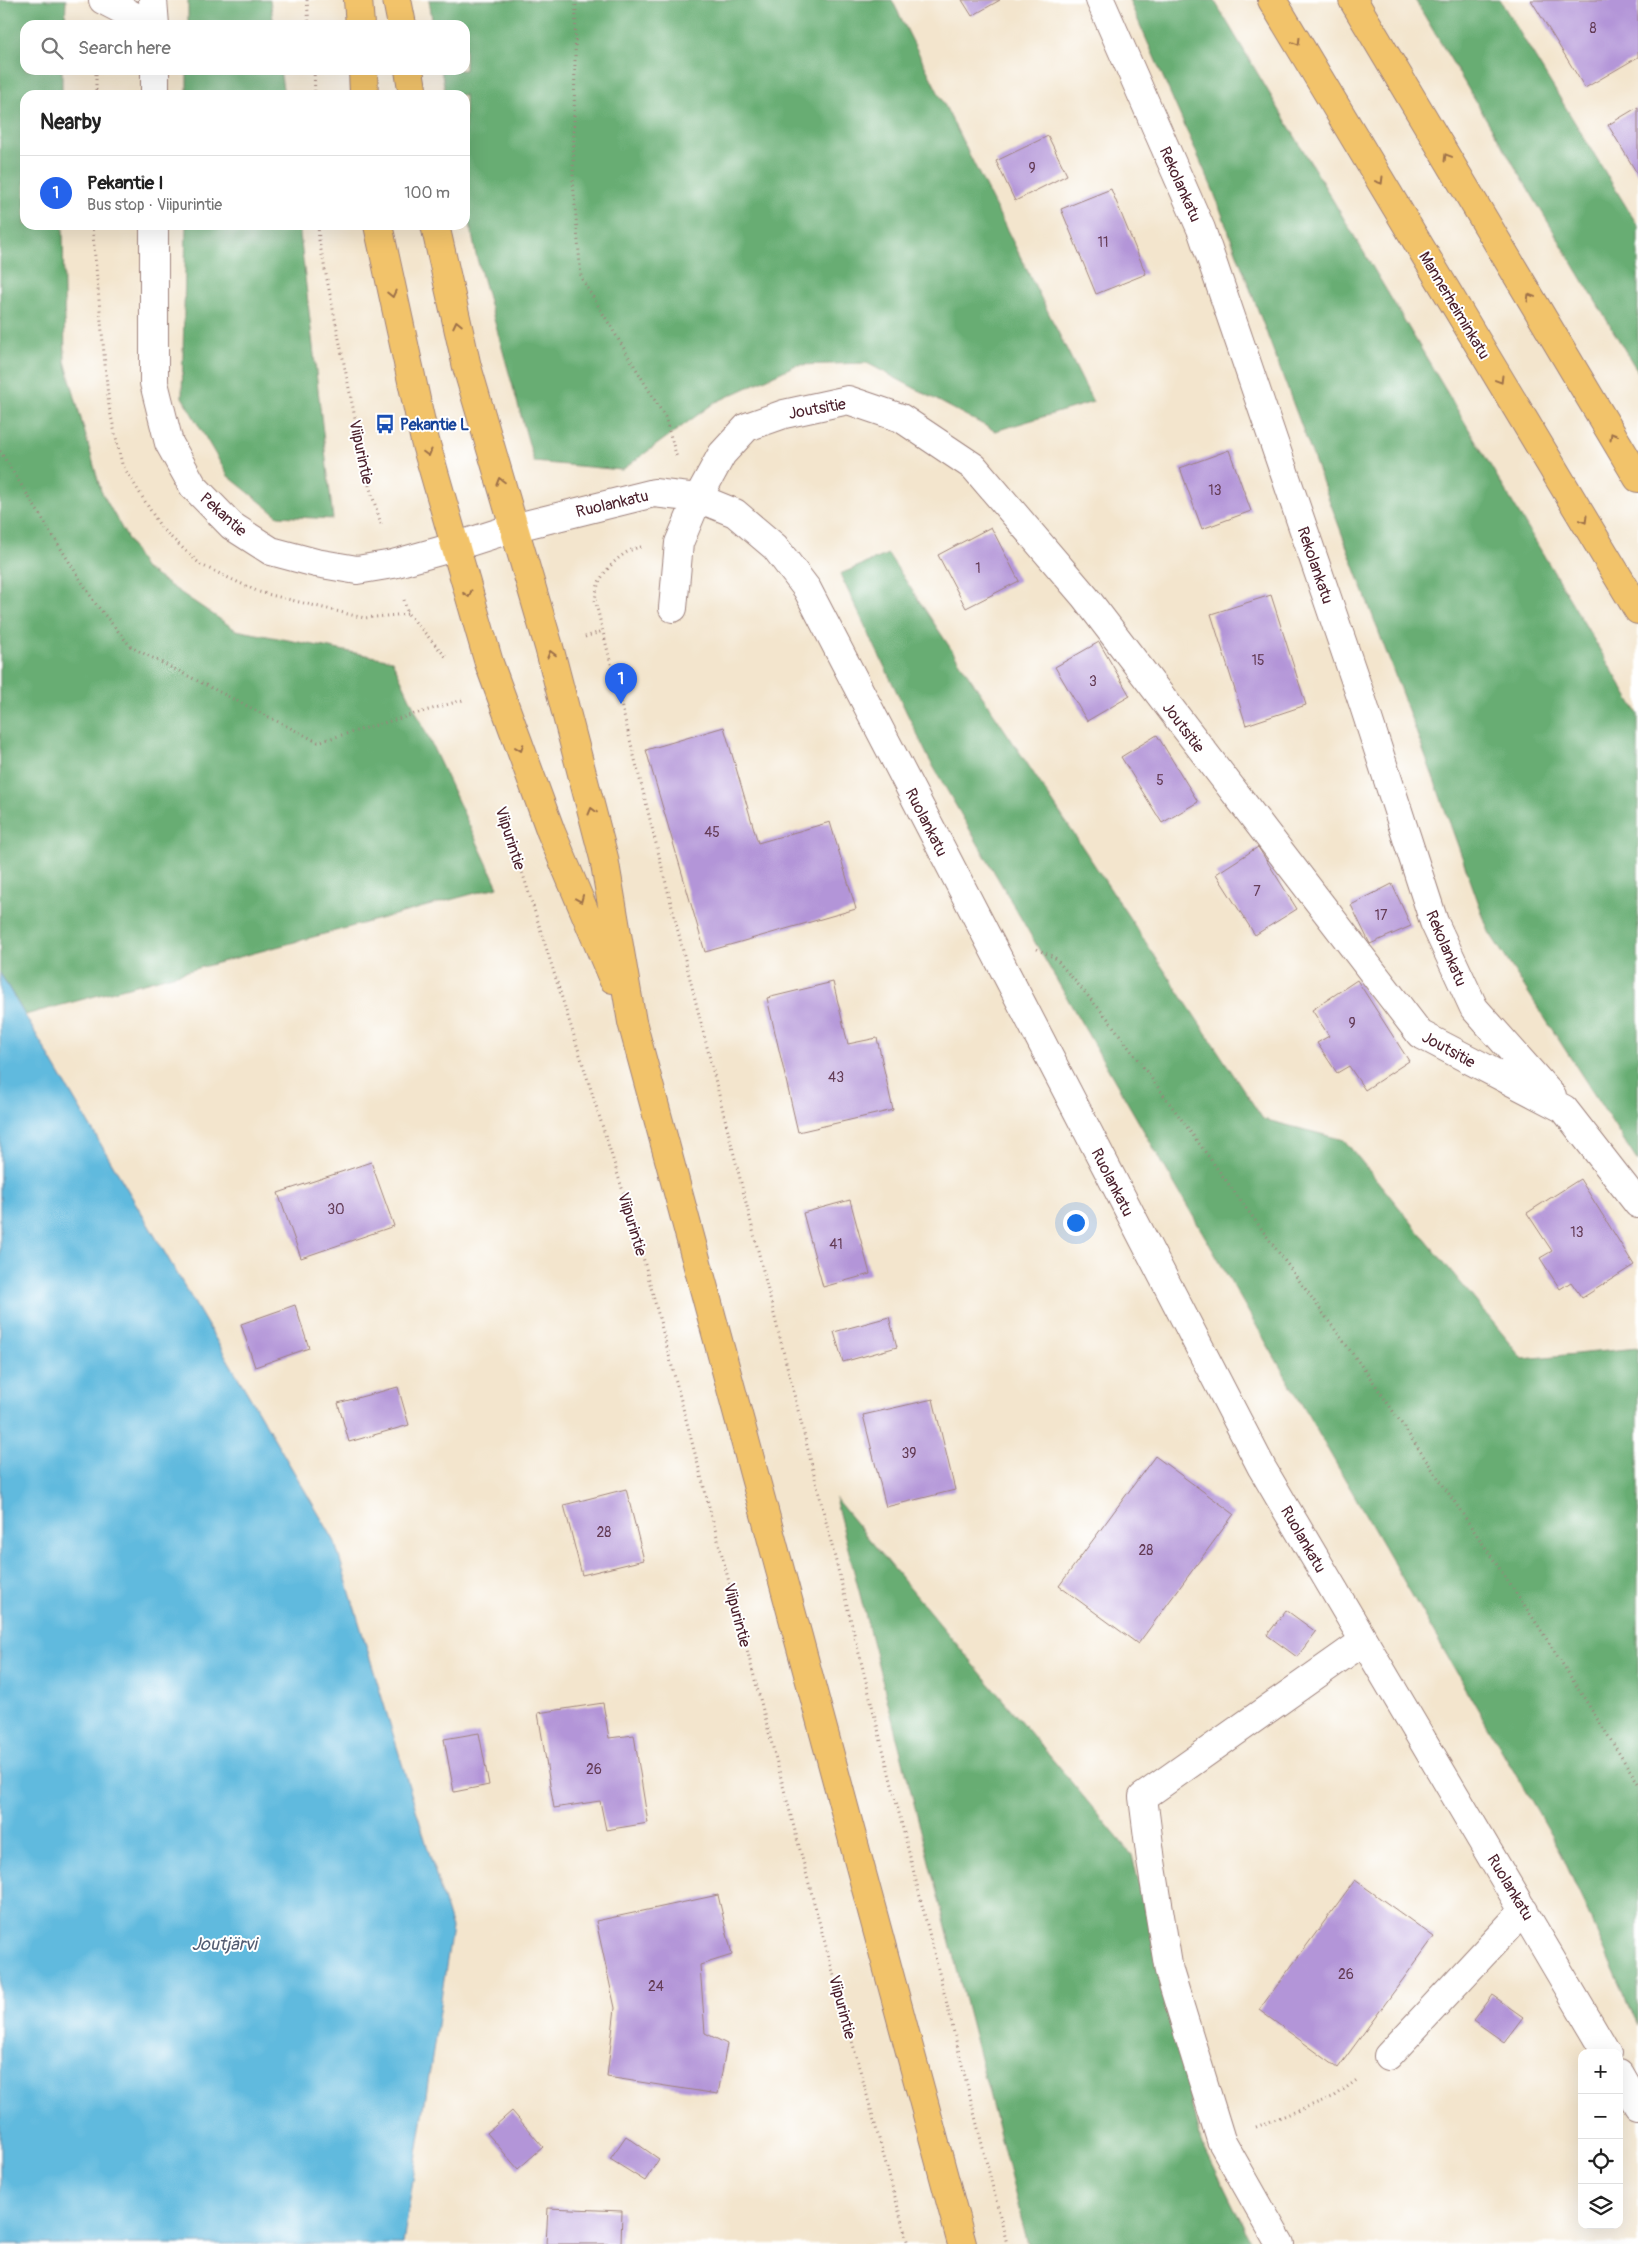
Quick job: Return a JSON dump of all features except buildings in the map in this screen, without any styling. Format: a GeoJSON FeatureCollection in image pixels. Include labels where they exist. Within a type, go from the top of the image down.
{"type":"FeatureCollection","features":[{"type":"Feature","properties":{"kind":"main road"},"geometry":{"type":"LineString","coordinates":[[358,0],[360,20]]}},
{"type":"Feature","properties":{"kind":"main road"},"geometry":{"type":"LineString","coordinates":[[397,0],[401,20]]}},
{"type":"Feature","properties":{"kind":"main road","name":"Mannerheiminkatu"},"geometry":{"type":"LineString","coordinates":[[1272,0],[1638,610]]}},
{"type":"Feature","properties":{"kind":"main road"},"geometry":{"type":"LineString","coordinates":[[1353,0],[1638,478]]}},
{"type":"Feature","properties":{"kind":"main road"},"geometry":{"type":"LineString","coordinates":[[362,75],[364,90]]}},
{"type":"Feature","properties":{"kind":"main road"},"geometry":{"type":"LineString","coordinates":[[410,75],[412,90]]}},
{"type":"Feature","properties":{"kind":"main road"},"geometry":{"type":"LineString","coordinates":[[379,230],[425,441],[489,663],[548,824],[632,1022]]}},
{"type":"Feature","properties":{"kind":"main road"},"geometry":{"type":"LineString","coordinates":[[436,230],[467,367],[549,647],[604,858],[632,1022],[962,2244]]}},
{"type":"Feature","properties":{"kind":"street"},"geometry":{"type":"LineString","coordinates":[[103,0],[143,20]]}},
{"type":"Feature","properties":{"kind":"street"},"geometry":{"type":"LineString","coordinates":[[153,20],[154,0]]}},
{"type":"Feature","properties":{"kind":"street","name":"Rekolankatu"},"geometry":{"type":"LineString","coordinates":[[1100,0],[1201,229],[1363,703],[1434,922],[1474,1008],[1564,1109]]}},
{"type":"Feature","properties":{"kind":"street"},"geometry":{"type":"LineString","coordinates":[[155,75],[155,90]]}},
{"type":"Feature","properties":{"kind":"street","name":"Pekantie"},"geometry":{"type":"LineString","coordinates":[[154,230],[154,383],[169,443],[193,486],[232,526],[271,551],[316,563],[357,570],[393,564],[513,528]]}},
{"type":"Feature","properties":{"kind":"street","name":"Joutsitie"},"geometry":{"type":"LineString","coordinates":[[673,608],[679,543],[693,497],[722,454],[747,427],[784,414],[848,400],[901,418],[974,468],[1085,597],[1420,1034],[1564,1109],[1638,1204]]}},
{"type":"Feature","properties":{"kind":"street","name":"Ruolankatu"},"geometry":{"type":"LineString","coordinates":[[513,528],[654,492],[693,497],[735,513],[775,547],[807,589],[1262,1468],[1605,2049]]}},
{"type":"Feature","properties":{"kind":"street"},"geometry":{"type":"LineString","coordinates":[[1280,2244],[1222,2140],[1170,1971],[1150,1861],[1143,1797],[1364,1641]]}},
{"type":"Feature","properties":{"kind":"street"},"geometry":{"type":"LineString","coordinates":[[1388,2056],[1524,1910]]}},
{"type":"Feature","properties":{"kind":"street"},"geometry":{"type":"LineString","coordinates":[[1623,2081],[1638,2107]]}},
{"type":"Feature","properties":{"kind":"path"},"geometry":{"type":"LineString","coordinates":[[307,0],[309,20]]}},
{"type":"Feature","properties":{"kind":"path"},"geometry":{"type":"LineString","coordinates":[[576,0],[573,181],[581,277],[665,417],[693,497]]}},
{"type":"Feature","properties":{"kind":"path"},"geometry":{"type":"LineString","coordinates":[[96,75],[96,90]]}},
{"type":"Feature","properties":{"kind":"path"},"geometry":{"type":"LineString","coordinates":[[314,75],[315,90]]}},
{"type":"Feature","properties":{"kind":"path","name":"Viipurintie"},"geometry":{"type":"LineString","coordinates":[[318,230],[320,248],[368,482],[408,614],[452,664]]}},
{"type":"Feature","properties":{"kind":"path"},"geometry":{"type":"LineString","coordinates":[[0,451],[95,603],[131,647],[318,742],[467,699]]}},
{"type":"Feature","properties":{"kind":"path"},"geometry":{"type":"LineString","coordinates":[[0,457],[5,459]]}},
{"type":"Feature","properties":{"kind":"path"},"geometry":{"type":"LineString","coordinates":[[679,543],[636,548],[615,562],[599,581],[595,600],[1007,2244]]}},
{"type":"Feature","properties":{"kind":"path","name":"Viipurintie"},"geometry":{"type":"LineString","coordinates":[[512,839],[639,1242],[815,1904],[908,2244]]}},
{"type":"Feature","properties":{"kind":"path"},"geometry":{"type":"LineString","coordinates":[[1029,946],[1055,958],[1108,1019],[1357,1360],[1537,1624],[1638,1783]]}},
{"type":"Feature","properties":{"kind":"path"},"geometry":{"type":"LineString","coordinates":[[1222,2140],[1335,2096],[1388,2056]]}},
{"type":"Feature","properties":{"kind":"green space"},"geometry":{"type":"Polygon","coordinates":[[[0,0],[66,0],[65,20],[20,20],[20,75],[62,75],[62,90],[20,90],[20,230],[63,230],[65,361],[101,491],[144,568],[236,630],[392,660],[498,887],[25,1015],[0,973],[0,0]]]}},
{"type":"Feature","properties":{"kind":"green space"},"geometry":{"type":"Polygon","coordinates":[[[188,0],[270,0],[273,20],[188,20],[188,0]]]}},
{"type":"Feature","properties":{"kind":"green space"},"geometry":{"type":"Polygon","coordinates":[[[429,0],[892,0],[1093,402],[995,431],[867,363],[796,365],[714,403],[622,470],[534,462],[476,255],[470,224],[470,90],[445,90],[442,75],[470,75],[470,20],[432,20],[429,0]]]}},
{"type":"Feature","properties":{"kind":"green space"},"geometry":{"type":"Polygon","coordinates":[[[1129,0],[1214,0],[1638,714],[1638,1162],[1489,932],[1435,782],[1213,190],[1129,0]]]}},
{"type":"Feature","properties":{"kind":"green space"},"geometry":{"type":"Polygon","coordinates":[[[1415,0],[1500,0],[1638,226],[1638,372],[1415,0]]]}},
{"type":"Feature","properties":{"kind":"green space"},"geometry":{"type":"Polygon","coordinates":[[[187,75],[281,75],[283,90],[187,90],[187,75]]]}},
{"type":"Feature","properties":{"kind":"green space"},"geometry":{"type":"Polygon","coordinates":[[[186,230],[300,230],[333,519],[278,516],[228,476],[182,397],[186,230]]]}},
{"type":"Feature","properties":{"kind":"green space"},"geometry":{"type":"Polygon","coordinates":[[[888,554],[1263,1119],[1344,1140],[1523,1359],[1638,1348],[1638,2025],[1561,1853],[929,759],[840,574],[888,554]]]}},
{"type":"Feature","properties":{"kind":"green space"},"geometry":{"type":"Polygon","coordinates":[[[835,1498],[1132,1855],[1199,2136],[1252,2244],[1028,2244],[835,1498]]]}},
{"type":"Feature","properties":{"kind":"water","name":"Joutjärvi"},"geometry":{"type":"Polygon","coordinates":[[[0,973],[334,1540],[452,1928],[403,2244],[0,2244],[0,973]]]}},
{"type":"Feature","properties":{"kind":"place","name":"Pekantie L"},"geometry":{"type":"Point","coordinates":[385,424]}},
{"type":"Feature","properties":{"kind":"place","name":"Pekantie I"},"geometry":{"type":"Point","coordinates":[621,704]}}]}
